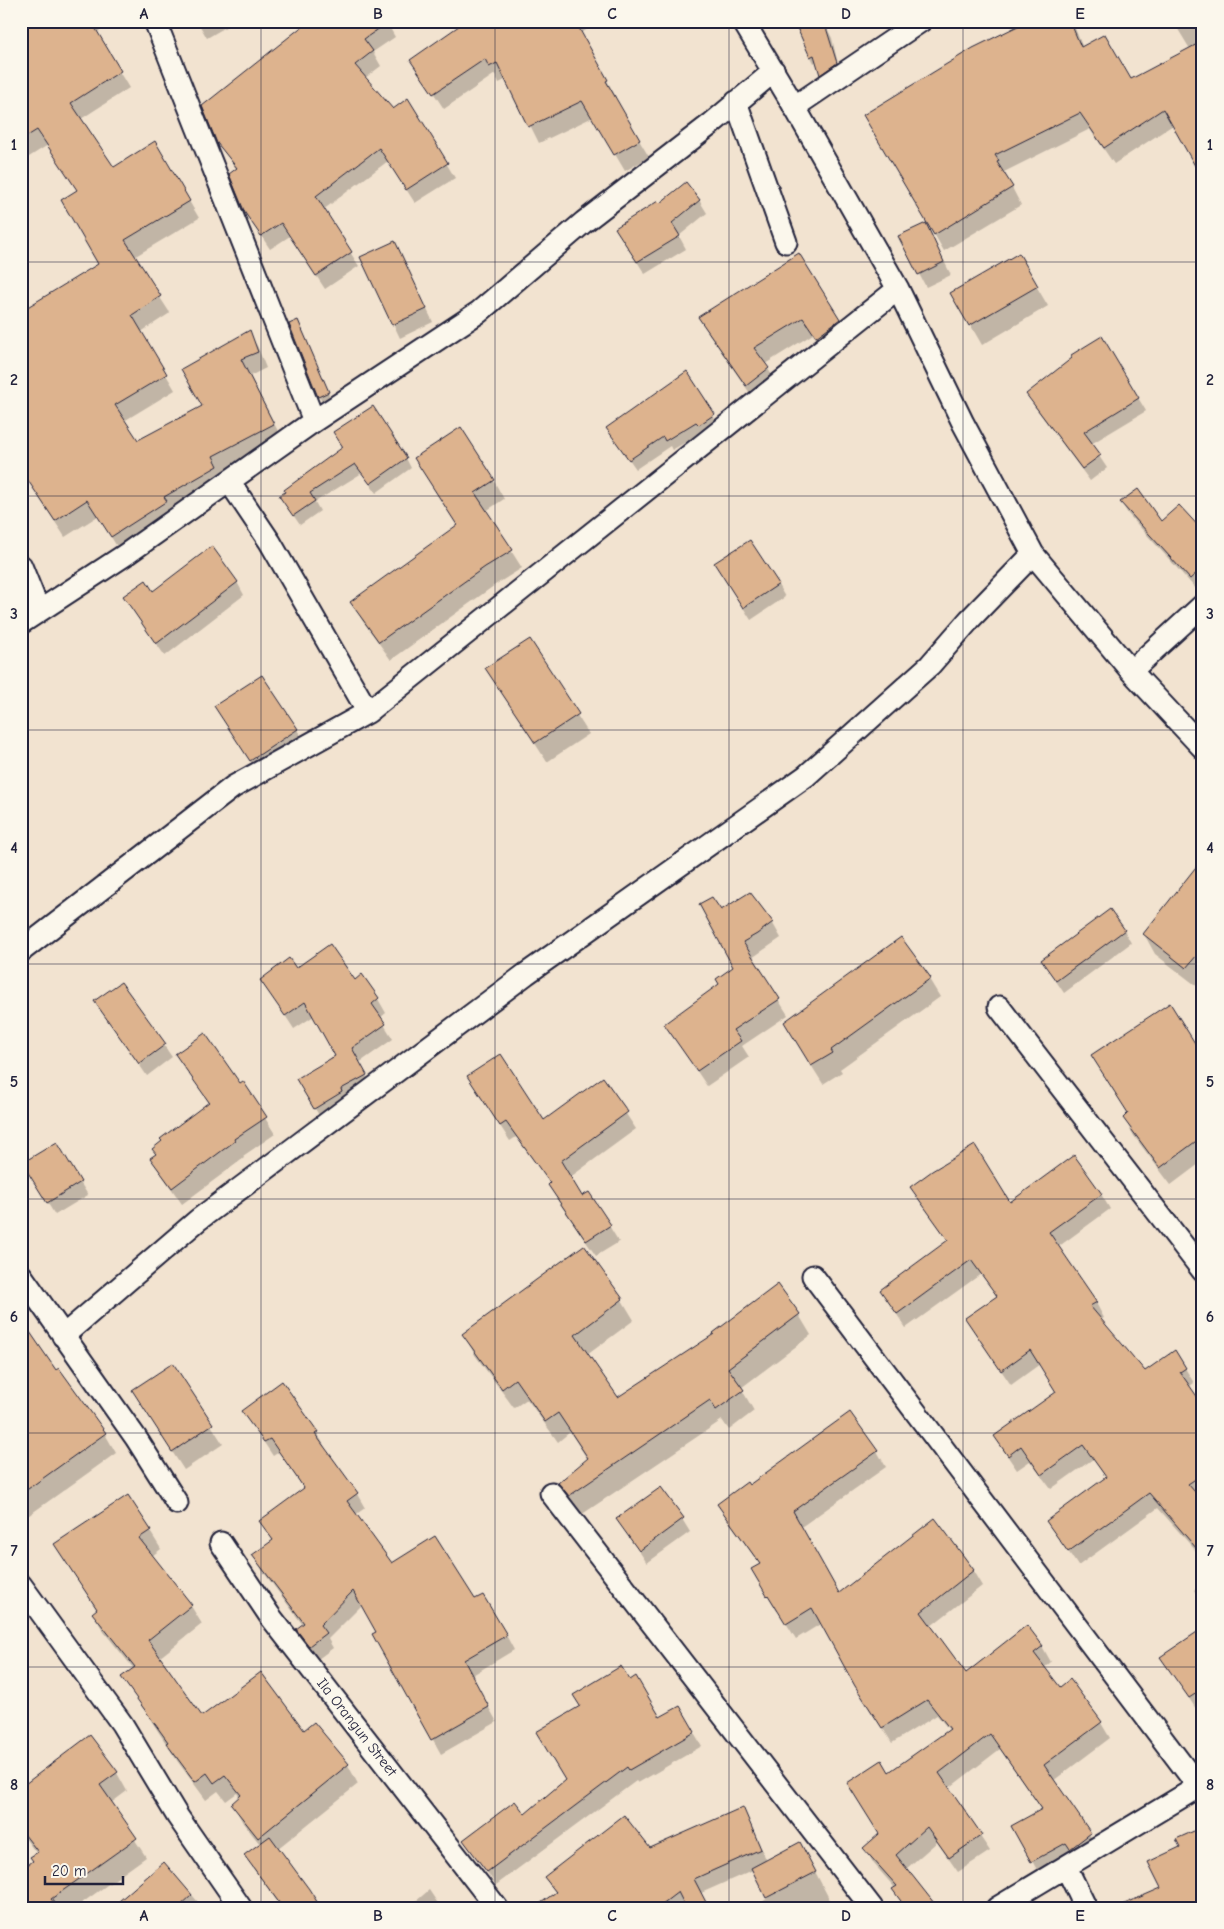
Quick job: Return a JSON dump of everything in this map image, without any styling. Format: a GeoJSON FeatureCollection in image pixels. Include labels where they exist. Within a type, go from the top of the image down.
{"type":"FeatureCollection","features":[{"type":"Feature","properties":{"kind":"street"},"geometry":{"type":"LineString","coordinates":[[155,21],[314,421]]}},
{"type":"Feature","properties":{"kind":"street"},"geometry":{"type":"LineString","coordinates":[[744,21],[898,289],[963,423],[1033,554],[1130,671],[1203,748]]}},
{"type":"Feature","properties":{"kind":"street"},"geometry":{"type":"LineString","coordinates":[[794,107],[921,21]]}},
{"type":"Feature","properties":{"kind":"street"},"geometry":{"type":"LineString","coordinates":[[21,623],[125,555],[314,421],[479,312],[584,222],[774,71]]}},
{"type":"Feature","properties":{"kind":"street"},"geometry":{"type":"LineString","coordinates":[[736,102],[786,242]]}},
{"type":"Feature","properties":{"kind":"street"},"geometry":{"type":"LineString","coordinates":[[21,951],[233,787],[368,712],[898,289]]}},
{"type":"Feature","properties":{"kind":"street"},"geometry":{"type":"LineString","coordinates":[[229,480],[270,542],[368,712]]}},
{"type":"Feature","properties":{"kind":"street"},"geometry":{"type":"LineString","coordinates":[[63,1336],[206,1214],[526,974],[806,776],[930,665],[970,619],[1033,554]]}},
{"type":"Feature","properties":{"kind":"street"},"geometry":{"type":"LineString","coordinates":[[21,566],[39,611]]}},
{"type":"Feature","properties":{"kind":"street"},"geometry":{"type":"LineString","coordinates":[[1130,671],[1203,605]]}},
{"type":"Feature","properties":{"kind":"street"},"geometry":{"type":"LineString","coordinates":[[999,1007],[1203,1271]]}},
{"type":"Feature","properties":{"kind":"street"},"geometry":{"type":"LineString","coordinates":[[21,1275],[136,1438],[177,1503]]}},
{"type":"Feature","properties":{"kind":"street"},"geometry":{"type":"LineString","coordinates":[[813,1276],[1200,1785],[997,1908]]}},
{"type":"Feature","properties":{"kind":"street"},"geometry":{"type":"LineString","coordinates":[[552,1493],[872,1908]]}},
{"type":"Feature","properties":{"kind":"street","name":"Ila Orangun Street"},"geometry":{"type":"LineString","coordinates":[[222,1543],[270,1616],[497,1908]]}},
{"type":"Feature","properties":{"kind":"street"},"geometry":{"type":"LineString","coordinates":[[21,1584],[122,1724],[178,1817],[241,1908]]}},
{"type":"Feature","properties":{"kind":"street"},"geometry":{"type":"LineString","coordinates":[[1066,1867],[1086,1908]]}},
{"type":"Feature","properties":{"kind":"building"},"geometry":{"type":"Polygon","coordinates":[[[21,21],[91,21],[121,71],[71,103],[114,167],[155,141],[190,201],[125,240],[161,296],[132,315],[167,374],[115,405],[138,440],[202,406],[181,369],[250,330],[258,352],[241,359],[274,424],[213,456],[218,466],[164,497],[167,501],[111,537],[87,500],[55,521],[21,470],[21,311],[98,264],[61,200],[77,190],[37,130],[21,140],[21,21]]]}},
{"type":"Feature","properties":{"kind":"building"},"geometry":{"type":"Polygon","coordinates":[[[309,21],[390,21],[364,39],[373,51],[355,65],[393,109],[408,98],[448,163],[406,190],[379,148],[316,196],[352,252],[316,276],[281,223],[261,236],[245,213],[229,174],[237,168],[217,143],[202,106],[309,21]]]}},
{"type":"Feature","properties":{"kind":"building"},"geometry":{"type":"Polygon","coordinates":[[[466,21],[575,21],[608,80],[606,81],[640,140],[614,155],[582,101],[528,127],[497,63],[489,67],[485,59],[433,94],[410,60],[466,21]]]}},
{"type":"Feature","properties":{"kind":"building"},"geometry":{"type":"Polygon","coordinates":[[[794,21],[824,21],[837,63],[820,75],[814,55],[810,57],[794,21]]]}},
{"type":"Feature","properties":{"kind":"building"},"geometry":{"type":"Polygon","coordinates":[[[1028,21],[1070,21],[1081,47],[1105,34],[1131,79],[1203,41],[1203,180],[1163,109],[1104,148],[1080,113],[995,155],[999,161],[997,162],[1013,187],[934,235],[863,115],[973,48],[1028,21]]]}},
{"type":"Feature","properties":{"kind":"building"},"geometry":{"type":"Polygon","coordinates":[[[686,182],[700,200],[672,223],[680,236],[637,262],[615,228],[658,201],[660,203],[686,182]]]}},
{"type":"Feature","properties":{"kind":"building"},"geometry":{"type":"Polygon","coordinates":[[[926,223],[944,262],[918,275],[898,236],[926,223]]]}},
{"type":"Feature","properties":{"kind":"building"},"geometry":{"type":"Polygon","coordinates":[[[395,241],[427,309],[392,325],[360,257],[395,241]]]}},
{"type":"Feature","properties":{"kind":"building"},"geometry":{"type":"Polygon","coordinates":[[[799,253],[840,319],[816,337],[803,318],[754,348],[769,368],[746,386],[698,317],[799,253]]]}},
{"type":"Feature","properties":{"kind":"building"},"geometry":{"type":"Polygon","coordinates":[[[1019,253],[1038,286],[969,326],[950,293],[1019,253]]]}},
{"type":"Feature","properties":{"kind":"building"},"geometry":{"type":"Polygon","coordinates":[[[298,320],[329,392],[318,397],[289,324],[298,320]]]}},
{"type":"Feature","properties":{"kind":"building"},"geometry":{"type":"Polygon","coordinates":[[[1102,336],[1139,398],[1084,432],[1101,455],[1082,469],[1026,394],[1072,358],[1071,355],[1102,336]]]}},
{"type":"Feature","properties":{"kind":"building"},"geometry":{"type":"Polygon","coordinates":[[[687,371],[715,414],[699,425],[696,422],[665,441],[663,437],[629,460],[606,428],[687,371]]]}},
{"type":"Feature","properties":{"kind":"building"},"geometry":{"type":"Polygon","coordinates":[[[373,406],[407,458],[370,484],[355,464],[310,493],[315,501],[293,516],[279,496],[285,492],[284,490],[343,447],[333,432],[373,406]]]}},
{"type":"Feature","properties":{"kind":"building"},"geometry":{"type":"Polygon","coordinates":[[[461,427],[495,480],[475,493],[513,550],[485,567],[379,642],[350,602],[457,525],[414,458],[461,427]]]}},
{"type":"Feature","properties":{"kind":"building"},"geometry":{"type":"Polygon","coordinates":[[[1138,489],[1161,521],[1179,505],[1203,531],[1203,567],[1190,579],[1120,502],[1138,489]]]}},
{"type":"Feature","properties":{"kind":"building"},"geometry":{"type":"Polygon","coordinates":[[[750,540],[779,584],[743,608],[714,563],[750,540]]]}},
{"type":"Feature","properties":{"kind":"building"},"geometry":{"type":"Polygon","coordinates":[[[212,546],[238,582],[156,644],[123,596],[146,580],[153,591],[212,546]]]}},
{"type":"Feature","properties":{"kind":"building"},"geometry":{"type":"Polygon","coordinates":[[[530,639],[579,714],[535,743],[485,668],[530,639]]]}},
{"type":"Feature","properties":{"kind":"building"},"geometry":{"type":"Polygon","coordinates":[[[262,675],[298,729],[250,761],[214,706],[262,675]]]}},
{"type":"Feature","properties":{"kind":"building"},"geometry":{"type":"Polygon","coordinates":[[[1203,858],[1203,948],[1186,968],[1143,934],[1203,858]]]}},
{"type":"Feature","properties":{"kind":"building"},"geometry":{"type":"Polygon","coordinates":[[[750,892],[773,922],[743,942],[780,999],[733,1030],[741,1041],[697,1071],[664,1024],[719,984],[716,979],[733,967],[699,904],[712,897],[721,910],[750,892]]]}},
{"type":"Feature","properties":{"kind":"building"},"geometry":{"type":"Polygon","coordinates":[[[1110,909],[1125,930],[1056,981],[1041,960],[1110,909]]]}},
{"type":"Feature","properties":{"kind":"building"},"geometry":{"type":"Polygon","coordinates":[[[901,937],[931,978],[831,1050],[833,1053],[811,1066],[784,1022],[901,937]]]}},
{"type":"Feature","properties":{"kind":"building"},"geometry":{"type":"Polygon","coordinates":[[[330,944],[355,980],[362,974],[379,998],[372,1004],[386,1024],[352,1048],[367,1075],[341,1089],[342,1092],[314,1109],[296,1079],[335,1056],[305,1002],[285,1016],[260,980],[289,958],[296,968],[330,944]]]}},
{"type":"Feature","properties":{"kind":"building"},"geometry":{"type":"Polygon","coordinates":[[[121,982],[166,1044],[139,1064],[94,1001],[121,982]]]}},
{"type":"Feature","properties":{"kind":"building"},"geometry":{"type":"Polygon","coordinates":[[[1170,1003],[1203,1056],[1203,1136],[1160,1168],[1123,1118],[1128,1113],[1091,1055],[1170,1003]]]}},
{"type":"Feature","properties":{"kind":"building"},"geometry":{"type":"Polygon","coordinates":[[[205,1033],[240,1083],[243,1081],[267,1117],[234,1139],[235,1141],[172,1188],[150,1158],[156,1154],[152,1149],[162,1141],[160,1139],[209,1102],[175,1054],[205,1033]]]}},
{"type":"Feature","properties":{"kind":"building"},"geometry":{"type":"Polygon","coordinates":[[[501,1054],[544,1120],[603,1077],[628,1112],[561,1161],[582,1196],[589,1192],[611,1225],[586,1241],[548,1185],[550,1183],[506,1122],[500,1126],[467,1076],[501,1054]]]}},
{"type":"Feature","properties":{"kind":"building"},"geometry":{"type":"Polygon","coordinates":[[[57,1142],[81,1182],[47,1203],[22,1163],[57,1142]]]}},
{"type":"Feature","properties":{"kind":"building"},"geometry":{"type":"Polygon","coordinates":[[[975,1145],[1010,1202],[1074,1155],[1102,1194],[1049,1232],[1097,1302],[1090,1306],[1145,1371],[1175,1350],[1186,1368],[1180,1372],[1203,1405],[1203,1474],[1188,1484],[1203,1501],[1203,1556],[1149,1493],[1068,1552],[1046,1521],[1106,1477],[1083,1445],[1041,1475],[1021,1446],[1008,1456],[994,1436],[1056,1392],[1030,1350],[1001,1371],[965,1318],[997,1296],[971,1260],[897,1314],[880,1290],[948,1240],[910,1187],[975,1145]]]}},
{"type":"Feature","properties":{"kind":"building"},"geometry":{"type":"Polygon","coordinates":[[[584,1245],[623,1299],[575,1335],[618,1397],[714,1334],[778,1284],[800,1314],[728,1368],[744,1390],[716,1410],[710,1400],[569,1496],[558,1483],[588,1458],[558,1413],[545,1422],[515,1379],[502,1389],[462,1334],[584,1245]]]}},
{"type":"Feature","properties":{"kind":"building"},"geometry":{"type":"Polygon","coordinates":[[[21,1319],[56,1370],[59,1368],[106,1433],[21,1494],[21,1319]]]}},
{"type":"Feature","properties":{"kind":"building"},"geometry":{"type":"Polygon","coordinates":[[[173,1363],[213,1424],[172,1452],[132,1390],[173,1363]]]}},
{"type":"Feature","properties":{"kind":"building"},"geometry":{"type":"Polygon","coordinates":[[[282,1381],[318,1432],[315,1434],[358,1493],[347,1501],[392,1563],[435,1536],[475,1599],[483,1595],[507,1635],[464,1660],[489,1707],[431,1740],[372,1634],[376,1632],[353,1591],[320,1625],[326,1633],[309,1646],[296,1629],[304,1623],[252,1555],[273,1540],[259,1521],[304,1488],[270,1439],[264,1442],[241,1411],[282,1381]]]}},
{"type":"Feature","properties":{"kind":"building"},"geometry":{"type":"Polygon","coordinates":[[[850,1412],[878,1451],[793,1511],[839,1593],[935,1518],[974,1570],[921,1612],[966,1673],[1027,1625],[1043,1646],[1034,1653],[1060,1687],[1070,1679],[1102,1722],[1044,1765],[1091,1833],[1070,1849],[1066,1843],[1031,1862],[1011,1826],[1042,1809],[990,1734],[939,1773],[982,1835],[949,1858],[927,1827],[896,1855],[938,1908],[906,1908],[892,1889],[897,1886],[863,1848],[879,1834],[847,1783],[882,1760],[889,1772],[950,1729],[927,1700],[882,1728],[855,1686],[812,1608],[786,1624],[751,1569],[760,1564],[717,1504],[747,1482],[749,1485],[850,1412]]]}},
{"type":"Feature","properties":{"kind":"building"},"geometry":{"type":"Polygon","coordinates":[[[661,1487],[684,1518],[639,1551],[616,1519],[661,1487]]]}},
{"type":"Feature","properties":{"kind":"building"},"geometry":{"type":"Polygon","coordinates":[[[128,1495],[151,1530],[139,1538],[192,1605],[148,1640],[202,1716],[261,1672],[304,1730],[314,1722],[349,1764],[258,1838],[231,1804],[241,1795],[225,1775],[214,1783],[207,1773],[195,1782],[166,1743],[168,1742],[121,1677],[135,1667],[92,1613],[97,1609],[54,1544],[128,1495]]]}},
{"type":"Feature","properties":{"kind":"building"},"geometry":{"type":"Polygon","coordinates":[[[1203,1628],[1203,1689],[1189,1698],[1160,1657],[1203,1628]]]}},
{"type":"Feature","properties":{"kind":"building"},"geometry":{"type":"Polygon","coordinates":[[[621,1666],[630,1680],[636,1676],[660,1717],[680,1706],[695,1732],[629,1770],[627,1767],[487,1872],[463,1840],[515,1801],[525,1814],[565,1780],[536,1732],[580,1706],[573,1695],[621,1666]]]}},
{"type":"Feature","properties":{"kind":"building"},"geometry":{"type":"Polygon","coordinates":[[[90,1735],[118,1772],[100,1785],[137,1838],[51,1899],[58,1908],[21,1908],[21,1870],[33,1861],[30,1857],[38,1852],[21,1830],[21,1787],[90,1735]]]}},
{"type":"Feature","properties":{"kind":"building"},"geometry":{"type":"Polygon","coordinates":[[[743,1807],[761,1849],[694,1879],[709,1908],[686,1908],[678,1892],[657,1908],[534,1908],[556,1892],[544,1877],[624,1815],[650,1848],[743,1807]]]}},
{"type":"Feature","properties":{"kind":"building"},"geometry":{"type":"Polygon","coordinates":[[[1203,1827],[1203,1908],[1115,1908],[1161,1888],[1148,1862],[1180,1847],[1176,1839],[1203,1827]]]}},
{"type":"Feature","properties":{"kind":"building"},"geometry":{"type":"Polygon","coordinates":[[[270,1836],[321,1908],[283,1908],[244,1855],[270,1836]]]}},
{"type":"Feature","properties":{"kind":"building"},"geometry":{"type":"Polygon","coordinates":[[[800,1842],[816,1872],[766,1898],[751,1868],[800,1842]]]}},
{"type":"Feature","properties":{"kind":"building"},"geometry":{"type":"Polygon","coordinates":[[[164,1862],[192,1895],[178,1908],[111,1908],[164,1862]]]}}]}
